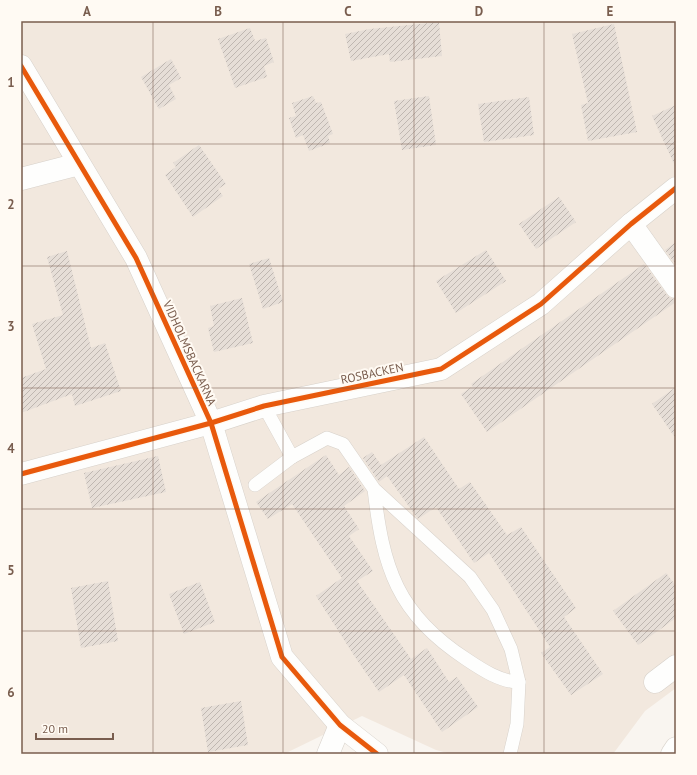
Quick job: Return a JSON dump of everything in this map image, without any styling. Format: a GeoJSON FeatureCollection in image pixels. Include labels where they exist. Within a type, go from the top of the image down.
{"type":"FeatureCollection","features":[{"type":"Feature","properties":{"kind":"street","name":"VIDHOLMSBACKARNA"},"geometry":{"type":"LineString","coordinates":[[21,66],[136,258],[211,423],[282,657],[340,725],[377,754]]}},
{"type":"Feature","properties":{"kind":"street"},"geometry":{"type":"LineString","coordinates":[[21,178],[79,164]]}},
{"type":"Feature","properties":{"kind":"street","name":"ROSBACKEN"},"geometry":{"type":"LineString","coordinates":[[21,474],[211,423],[264,406],[440,369],[541,304],[631,224],[676,188]]}},
{"type":"Feature","properties":{"kind":"street"},"geometry":{"type":"LineString","coordinates":[[631,224],[676,287]]}},
{"type":"Feature","properties":{"kind":"street"},"geometry":{"type":"LineString","coordinates":[[655,682],[676,666]]}},
{"type":"Feature","properties":{"kind":"street"},"geometry":{"type":"LineString","coordinates":[[328,754],[340,725]]}},
{"type":"Feature","properties":{"kind":"street"},"geometry":{"type":"LineString","coordinates":[[672,754],[676,748]]}},
{"type":"Feature","properties":{"kind":"lane"},"geometry":{"type":"LineString","coordinates":[[264,406],[292,457]]}},
{"type":"Feature","properties":{"kind":"lane"},"geometry":{"type":"LineString","coordinates":[[255,485],[292,457],[327,438],[343,444],[374,489],[470,577],[493,610],[511,650],[519,682],[517,724],[510,754]]}},
{"type":"Feature","properties":{"kind":"lane"},"geometry":{"type":"LineString","coordinates":[[374,489],[379,528],[386,561],[404,602],[415,616],[444,645],[482,670],[511,682],[519,682]]}},
{"type":"Feature","properties":{"kind":"shaded area"},"geometry":{"type":"Polygon","coordinates":[[[21,21],[676,21],[676,688],[645,711],[613,754],[451,754],[436,750],[362,716],[284,754],[21,754],[21,21]]]}},
{"type":"Feature","properties":{"kind":"building"},"geometry":{"type":"Polygon","coordinates":[[[439,22],[442,56],[390,62],[389,54],[351,61],[345,34],[370,29],[439,22]]]}},
{"type":"Feature","properties":{"kind":"building"},"geometry":{"type":"Polygon","coordinates":[[[614,24],[637,132],[588,141],[581,105],[588,103],[572,34],[614,24]]]}},
{"type":"Feature","properties":{"kind":"building"},"geometry":{"type":"Polygon","coordinates":[[[250,28],[255,41],[266,38],[274,62],[264,66],[267,77],[235,88],[218,39],[250,28]]]}},
{"type":"Feature","properties":{"kind":"building"},"geometry":{"type":"Polygon","coordinates":[[[171,59],[181,78],[169,85],[176,99],[159,109],[141,77],[171,59]]]}},
{"type":"Feature","properties":{"kind":"building"},"geometry":{"type":"Polygon","coordinates":[[[313,96],[316,103],[321,102],[333,134],[328,136],[330,143],[309,151],[303,135],[296,138],[289,118],[296,116],[292,103],[313,96]]]}},
{"type":"Feature","properties":{"kind":"building"},"geometry":{"type":"Polygon","coordinates":[[[429,96],[436,145],[402,150],[394,101],[429,96]]]}},
{"type":"Feature","properties":{"kind":"building"},"geometry":{"type":"Polygon","coordinates":[[[529,97],[534,135],[484,142],[478,104],[529,97]]]}},
{"type":"Feature","properties":{"kind":"building"},"geometry":{"type":"Polygon","coordinates":[[[676,105],[676,168],[652,116],[676,105]]]}},
{"type":"Feature","properties":{"kind":"building"},"geometry":{"type":"Polygon","coordinates":[[[199,145],[226,184],[218,189],[223,196],[193,217],[165,175],[176,167],[173,163],[199,145]]]}},
{"type":"Feature","properties":{"kind":"building"},"geometry":{"type":"Polygon","coordinates":[[[559,197],[576,222],[536,249],[519,224],[559,197]]]}},
{"type":"Feature","properties":{"kind":"building"},"geometry":{"type":"Polygon","coordinates":[[[676,242],[676,265],[665,250],[676,242]]]}},
{"type":"Feature","properties":{"kind":"building"},"geometry":{"type":"Polygon","coordinates":[[[486,250],[506,281],[456,313],[436,281],[486,250]]]}},
{"type":"Feature","properties":{"kind":"building"},"geometry":{"type":"Polygon","coordinates":[[[67,251],[91,348],[105,343],[121,391],[75,406],[72,394],[21,413],[21,378],[46,369],[32,324],[63,315],[47,257],[67,251]]]}},
{"type":"Feature","properties":{"kind":"building"},"geometry":{"type":"Polygon","coordinates":[[[269,258],[283,302],[263,309],[249,264],[269,258]]]}},
{"type":"Feature","properties":{"kind":"building"},"geometry":{"type":"Polygon","coordinates":[[[644,264],[666,294],[670,298],[676,299],[676,302],[487,432],[461,394],[473,386],[471,384],[644,264]]]}},
{"type":"Feature","properties":{"kind":"building"},"geometry":{"type":"Polygon","coordinates":[[[242,298],[253,343],[214,352],[208,328],[214,326],[210,306],[242,298]]]}},
{"type":"Feature","properties":{"kind":"building"},"geometry":{"type":"Polygon","coordinates":[[[676,387],[676,439],[652,404],[676,387]]]}},
{"type":"Feature","properties":{"kind":"building"},"geometry":{"type":"Polygon","coordinates":[[[424,437],[459,489],[470,482],[507,535],[521,527],[576,608],[564,617],[603,674],[571,695],[541,653],[550,647],[489,553],[474,563],[436,507],[418,519],[387,476],[379,482],[363,458],[372,452],[381,465],[424,437]]]}},
{"type":"Feature","properties":{"kind":"building"},"geometry":{"type":"Polygon","coordinates":[[[326,455],[339,475],[349,467],[365,491],[344,506],[359,529],[349,536],[373,571],[357,581],[411,659],[427,648],[449,682],[457,677],[478,707],[442,732],[404,675],[379,692],[355,657],[316,596],[342,578],[292,504],[268,519],[256,502],[326,455]]]}},
{"type":"Feature","properties":{"kind":"building"},"geometry":{"type":"Polygon","coordinates":[[[158,456],[166,492],[92,508],[84,473],[158,456]]]}},
{"type":"Feature","properties":{"kind":"building"},"geometry":{"type":"Polygon","coordinates":[[[666,573],[676,586],[676,618],[638,645],[613,611],[666,573]]]}},
{"type":"Feature","properties":{"kind":"building"},"geometry":{"type":"Polygon","coordinates":[[[108,581],[118,641],[81,648],[71,588],[108,581]]]}},
{"type":"Feature","properties":{"kind":"building"},"geometry":{"type":"Polygon","coordinates":[[[200,582],[215,622],[184,634],[169,594],[200,582]]]}},
{"type":"Feature","properties":{"kind":"building"},"geometry":{"type":"Polygon","coordinates":[[[241,701],[248,745],[208,752],[201,708],[241,701]]]}},
{"type":"Feature","properties":{"kind":"cycle path"},"geometry":{"type":"LineString","coordinates":[[21,66],[136,258],[211,423],[282,657],[340,725],[377,754]]}},
{"type":"Feature","properties":{"kind":"cycle path"},"geometry":{"type":"LineString","coordinates":[[21,474],[211,423],[264,406],[441,369],[541,304],[631,224],[676,188]]}}]}
